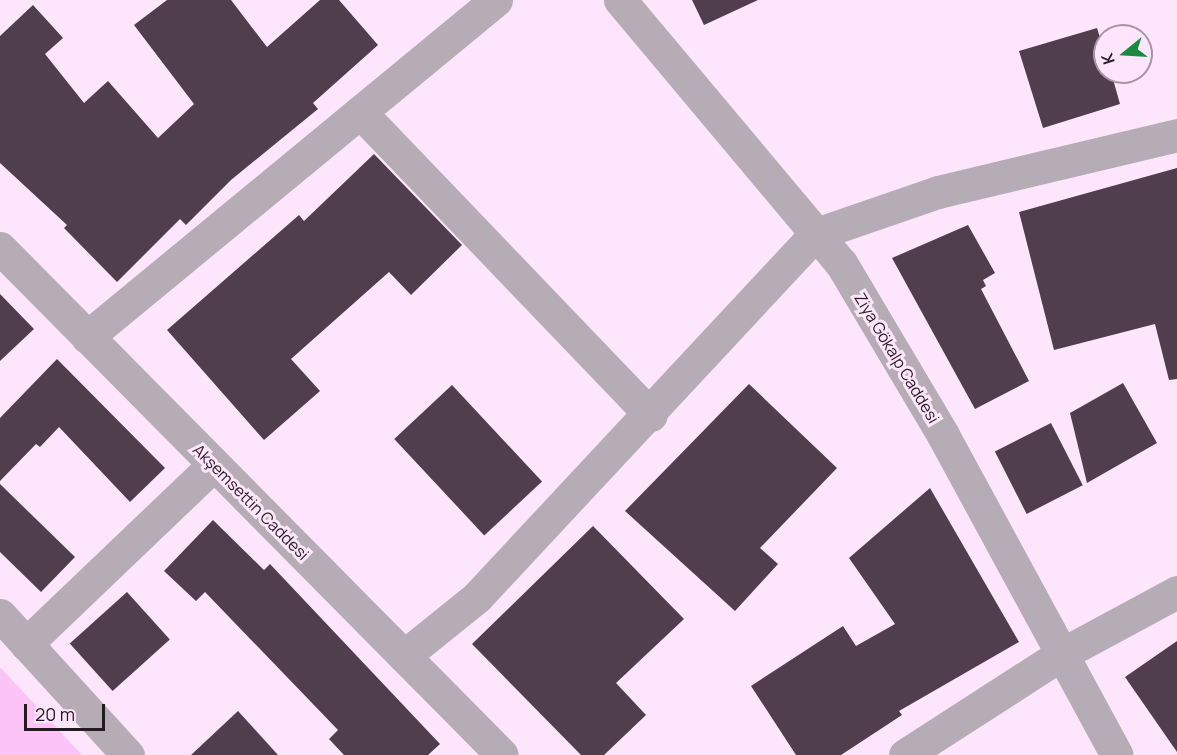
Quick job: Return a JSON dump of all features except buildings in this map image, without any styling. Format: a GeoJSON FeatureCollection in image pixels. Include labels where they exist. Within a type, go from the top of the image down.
{"type":"FeatureCollection","features":[{"type":"Feature","properties":{"kind":"street"},"geometry":{"type":"LineString","coordinates":[[87,337],[496,0]]}},
{"type":"Feature","properties":{"kind":"street","name":"Ziya Gökalp Caddesi"},"geometry":{"type":"LineString","coordinates":[[620,0],[841,263],[943,435],[1117,755]]}},
{"type":"Feature","properties":{"kind":"street"},"geometry":{"type":"LineString","coordinates":[[360,112],[651,415]]}},
{"type":"Feature","properties":{"kind":"street"},"geometry":{"type":"LineString","coordinates":[[404,656],[477,597],[651,415],[816,234],[938,192],[1177,135]]}},
{"type":"Feature","properties":{"kind":"street","name":"Akşemsettin Caddesi"},"geometry":{"type":"LineString","coordinates":[[0,248],[404,656],[488,750]]}},
{"type":"Feature","properties":{"kind":"street"},"geometry":{"type":"LineString","coordinates":[[26,644],[213,465]]}},
{"type":"Feature","properties":{"kind":"street"},"geometry":{"type":"LineString","coordinates":[[905,755],[1062,654],[1177,592]]}},
{"type":"Feature","properties":{"kind":"street"},"geometry":{"type":"LineString","coordinates":[[0,615],[128,755]]}},
{"type":"Feature","properties":{"kind":"shaded area"},"geometry":{"type":"Polygon","coordinates":[[[0,667],[82,755],[0,755],[0,667]]]}}]}
